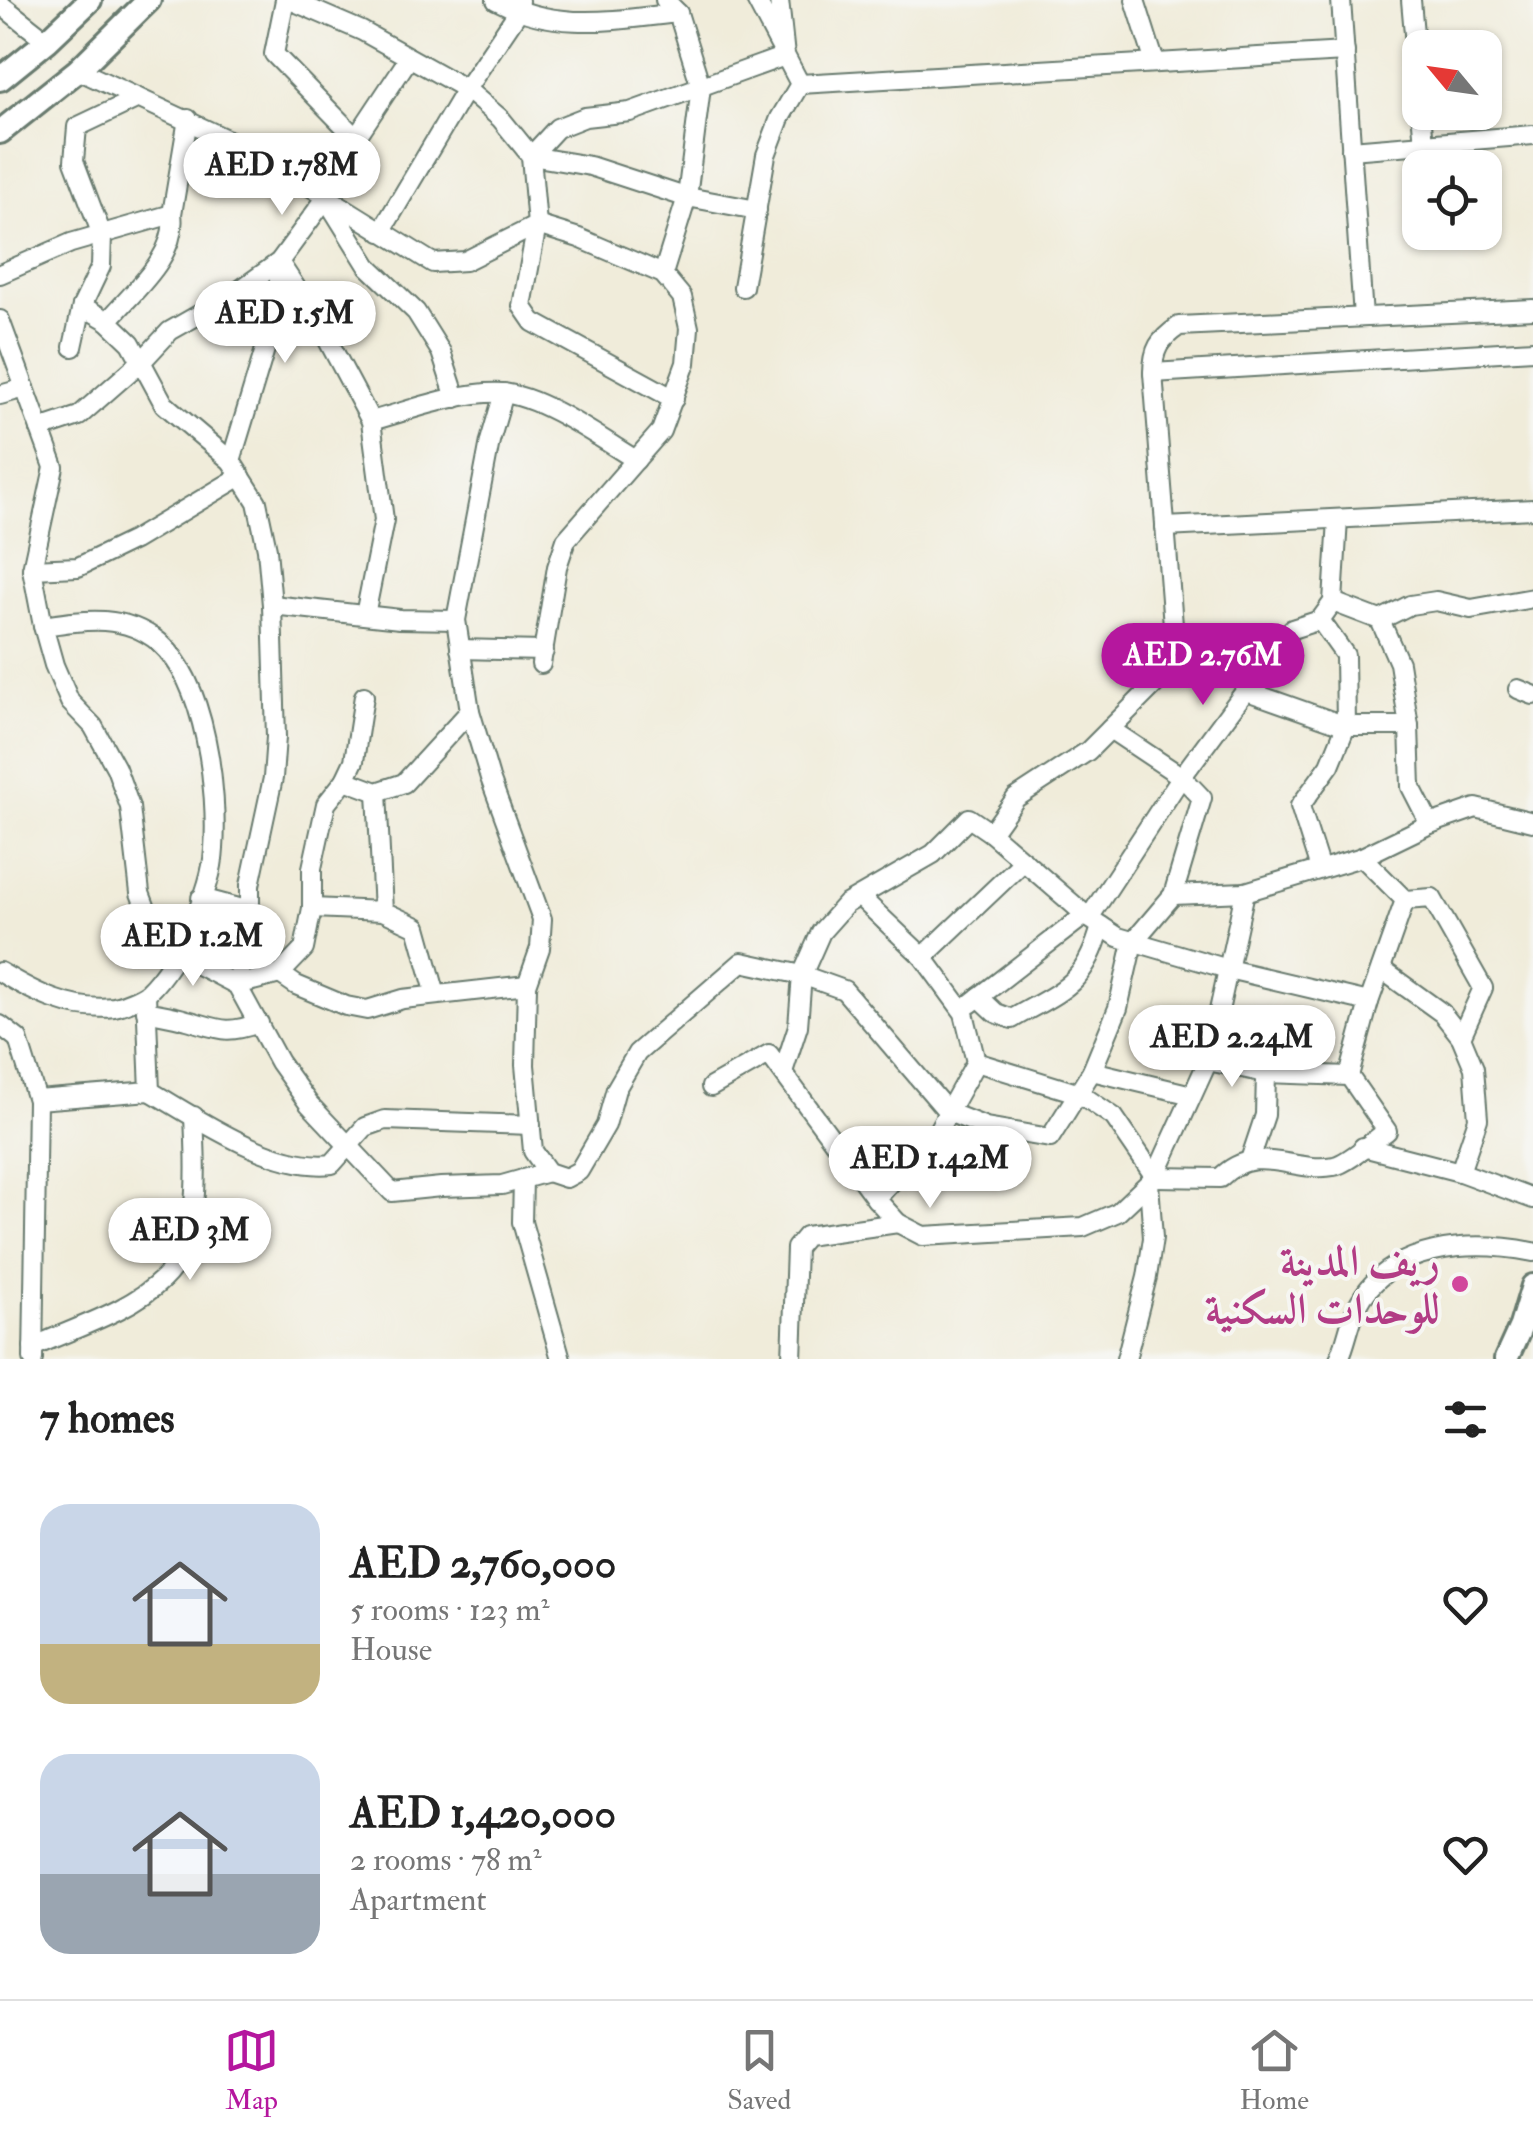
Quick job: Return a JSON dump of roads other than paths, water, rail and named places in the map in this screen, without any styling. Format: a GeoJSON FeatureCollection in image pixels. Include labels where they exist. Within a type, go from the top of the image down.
{"type":"FeatureCollection","features":[{"type":"Feature","properties":{"kind":"main road"},"geometry":{"type":"LineString","coordinates":[[0,79],[90,0]]}},
{"type":"Feature","properties":{"kind":"main road"},"geometry":{"type":"LineString","coordinates":[[0,132],[78,70],[148,0]]}},
{"type":"Feature","properties":{"kind":"main road"},"geometry":{"type":"LineString","coordinates":[[1506,1359],[1533,1286]]}},
{"type":"Feature","properties":{"kind":"street"},"geometry":{"type":"LineString","coordinates":[[356,138],[274,54],[288,0],[362,31],[466,89],[501,119],[532,156],[537,225],[522,306],[533,322],[674,399]]}},
{"type":"Feature","properties":{"kind":"street"},"geometry":{"type":"LineString","coordinates":[[496,0],[574,23],[672,7],[701,88],[686,197],[663,274]]}},
{"type":"Feature","properties":{"kind":"street"},"geometry":{"type":"LineString","coordinates":[[756,0],[800,84]]}},
{"type":"Feature","properties":{"kind":"street"},"geometry":{"type":"LineString","coordinates":[[778,0],[785,56]]}},
{"type":"Feature","properties":{"kind":"street"},"geometry":{"type":"LineString","coordinates":[[1136,0],[1155,63]]}},
{"type":"Feature","properties":{"kind":"street"},"geometry":{"type":"LineString","coordinates":[[1341,0],[1363,317]]}},
{"type":"Feature","properties":{"kind":"street"},"geometry":{"type":"LineString","coordinates":[[1411,0],[1414,30]]}},
{"type":"Feature","properties":{"kind":"street"},"geometry":{"type":"LineString","coordinates":[[0,4],[47,41]]}},
{"type":"Feature","properties":{"kind":"street"},"geometry":{"type":"LineString","coordinates":[[382,232],[518,6]]}},
{"type":"Feature","properties":{"kind":"street"},"geometry":{"type":"LineString","coordinates":[[800,84],[1345,52]]}},
{"type":"Feature","properties":{"kind":"street"},"geometry":{"type":"LineString","coordinates":[[532,156],[557,128],[585,117],[630,112],[785,56]]}},
{"type":"Feature","properties":{"kind":"street"},"geometry":{"type":"LineString","coordinates":[[40,428],[79,416],[170,331],[278,262],[326,198],[356,138],[410,58]]}},
{"type":"Feature","properties":{"kind":"street"},"geometry":{"type":"LineString","coordinates":[[78,70],[256,153],[433,263],[465,260],[537,225],[579,238],[663,274],[682,297],[689,328],[686,362],[662,431],[566,540],[556,566],[542,657],[460,649]]}},
{"type":"Feature","properties":{"kind":"street"},"geometry":{"type":"LineString","coordinates":[[743,287],[766,155],[780,118],[800,84]]}},
{"type":"Feature","properties":{"kind":"street"},"geometry":{"type":"LineString","coordinates":[[74,347],[82,306],[101,266],[102,235],[74,161],[77,127],[138,98]]}},
{"type":"Feature","properties":{"kind":"street"},"geometry":{"type":"LineString","coordinates":[[108,321],[161,260],[174,231],[172,214],[188,120]]}},
{"type":"Feature","properties":{"kind":"street"},"geometry":{"type":"LineString","coordinates":[[1423,130],[1424,144]]}},
{"type":"Feature","properties":{"kind":"street"},"geometry":{"type":"LineString","coordinates":[[1352,150],[1533,135]]}},
{"type":"Feature","properties":{"kind":"street"},"geometry":{"type":"LineString","coordinates":[[532,156],[590,166],[686,197],[757,210]]}},
{"type":"Feature","properties":{"kind":"street"},"geometry":{"type":"LineString","coordinates":[[326,198],[368,266],[416,312],[441,352],[456,398]]}},
{"type":"Feature","properties":{"kind":"street"},"geometry":{"type":"LineString","coordinates":[[0,274],[71,243],[172,214]]}},
{"type":"Feature","properties":{"kind":"street"},"geometry":{"type":"LineString","coordinates":[[278,262],[316,318],[371,421],[384,520],[364,615]]}},
{"type":"Feature","properties":{"kind":"street"},"geometry":{"type":"LineString","coordinates":[[32,569],[78,566],[134,540],[236,469],[279,303],[278,262]]}},
{"type":"Feature","properties":{"kind":"street"},"geometry":{"type":"LineString","coordinates":[[82,306],[108,321],[131,343],[164,404],[236,469],[257,502],[267,549],[272,605],[275,751],[273,778],[250,884],[250,911],[237,985]]}},
{"type":"Feature","properties":{"kind":"street"},"geometry":{"type":"LineString","coordinates":[[991,832],[1016,798],[1088,752],[1176,663],[1153,373],[1153,354],[1161,338],[1179,326],[1533,309]]}},
{"type":"Feature","properties":{"kind":"street"},"geometry":{"type":"LineString","coordinates":[[0,320],[54,468],[32,569],[43,626],[70,702],[94,726],[116,768],[130,807],[140,894],[156,935],[177,954],[237,985],[280,1062],[309,1104],[392,1192],[502,1185],[548,1172],[566,1178],[579,1171],[606,1125],[616,1089],[637,1053],[742,962],[802,975],[844,990],[948,1112],[986,1126],[1050,1138],[1092,1070],[1118,1008],[1133,942],[1173,895],[1202,798],[1182,777],[1110,729]]}},
{"type":"Feature","properties":{"kind":"street"},"geometry":{"type":"LineString","coordinates":[[1153,373],[1533,350]]}},
{"type":"Feature","properties":{"kind":"street"},"geometry":{"type":"LineString","coordinates":[[0,395],[25,388]]}},
{"type":"Feature","properties":{"kind":"street"},"geometry":{"type":"LineString","coordinates":[[371,421],[456,398],[504,393],[552,410],[636,460]]}},
{"type":"Feature","properties":{"kind":"street"},"geometry":{"type":"LineString","coordinates":[[504,393],[486,459],[456,620],[470,711],[490,778],[542,919],[540,948],[527,985],[525,1065],[533,1151],[548,1172]]}},
{"type":"Feature","properties":{"kind":"street"},"geometry":{"type":"LineString","coordinates":[[1165,527],[1533,509]]}},
{"type":"Feature","properties":{"kind":"street"},"geometry":{"type":"LineString","coordinates":[[962,1010],[1092,920],[1182,777],[1292,629],[1320,620],[1333,602],[1338,518]]}},
{"type":"Feature","properties":{"kind":"street"},"geometry":{"type":"LineString","coordinates":[[1380,620],[1410,605],[1436,601],[1471,609],[1533,598]]}},
{"type":"Feature","properties":{"kind":"street"},"geometry":{"type":"LineString","coordinates":[[1333,602],[1380,620],[1399,664],[1409,726],[1412,787],[1430,824]]}},
{"type":"Feature","properties":{"kind":"street"},"geometry":{"type":"LineString","coordinates":[[272,605],[456,620]]}},
{"type":"Feature","properties":{"kind":"street"},"geometry":{"type":"LineString","coordinates":[[43,626],[97,618],[123,623],[158,641],[195,698],[207,740],[214,853],[201,898],[177,954],[146,1003],[150,1091]]}},
{"type":"Feature","properties":{"kind":"street"},"geometry":{"type":"LineString","coordinates":[[1320,620],[1346,655],[1346,726],[1330,766],[1300,806],[1320,869]]}},
{"type":"Feature","properties":{"kind":"street"},"geometry":{"type":"LineString","coordinates":[[1246,691],[1346,726],[1409,726]]}},
{"type":"Feature","properties":{"kind":"street"},"geometry":{"type":"LineString","coordinates":[[237,985],[280,974],[304,949],[312,908],[312,868],[326,804],[354,761],[364,696]]}},
{"type":"Feature","properties":{"kind":"street"},"geometry":{"type":"LineString","coordinates":[[345,780],[377,792],[404,782],[470,711]]}},
{"type":"Feature","properties":{"kind":"street"},"geometry":{"type":"LineString","coordinates":[[377,792],[383,912]]}},
{"type":"Feature","properties":{"kind":"street"},"geometry":{"type":"LineString","coordinates":[[1173,895],[1246,892],[1362,857],[1430,824],[1476,808],[1533,822]]}},
{"type":"Feature","properties":{"kind":"street"},"geometry":{"type":"LineString","coordinates":[[783,1072],[798,1026],[802,975],[821,932],[846,904],[932,854],[969,818],[1118,937],[1228,969],[1370,1002]]}},
{"type":"Feature","properties":{"kind":"street"},"geometry":{"type":"LineString","coordinates":[[1362,857],[1405,900],[1432,898],[1484,988],[1462,1037]]}},
{"type":"Feature","properties":{"kind":"street"},"geometry":{"type":"LineString","coordinates":[[923,957],[1024,861]]}},
{"type":"Feature","properties":{"kind":"street"},"geometry":{"type":"LineString","coordinates":[[711,1087],[769,1054],[876,1199],[898,1223],[923,1236],[1083,1227],[1118,1212],[1152,1180],[1208,1061],[1246,892]]}},
{"type":"Feature","properties":{"kind":"street"},"geometry":{"type":"LineString","coordinates":[[201,898],[250,911]]}},
{"type":"Feature","properties":{"kind":"street"},"geometry":{"type":"LineString","coordinates":[[860,898],[923,957],[962,1010],[976,1062],[937,1132],[876,1199]]}},
{"type":"Feature","properties":{"kind":"street"},"geometry":{"type":"LineString","coordinates":[[1349,1076],[1405,900]]}},
{"type":"Feature","properties":{"kind":"street"},"geometry":{"type":"LineString","coordinates":[[312,908],[383,912],[417,926],[436,995]]}},
{"type":"Feature","properties":{"kind":"street"},"geometry":{"type":"LineString","coordinates":[[979,997],[996,1014],[1012,1019],[1071,984],[1090,961],[1092,920]]}},
{"type":"Feature","properties":{"kind":"street"},"geometry":{"type":"LineString","coordinates":[[1381,969],[1442,1013],[1462,1037],[1474,1068],[1478,1119],[1460,1172]]}},
{"type":"Feature","properties":{"kind":"street"},"geometry":{"type":"LineString","coordinates":[[0,972],[36,994],[64,1004],[146,1003],[220,1032],[259,1023]]}},
{"type":"Feature","properties":{"kind":"street"},"geometry":{"type":"LineString","coordinates":[[280,974],[346,1006],[367,1010],[403,999],[527,985]]}},
{"type":"Feature","properties":{"kind":"street"},"geometry":{"type":"LineString","coordinates":[[0,1025],[18,1039],[37,1100],[33,1353],[135,1301],[166,1278],[182,1251],[192,1217],[194,1116]]}},
{"type":"Feature","properties":{"kind":"street"},"geometry":{"type":"LineString","coordinates":[[1208,1061],[1266,1073],[1349,1076]]}},
{"type":"Feature","properties":{"kind":"street"},"geometry":{"type":"LineString","coordinates":[[976,1062],[1080,1094],[1114,1116],[1152,1180],[1152,1238],[1134,1356]]}},
{"type":"Feature","properties":{"kind":"street"},"geometry":{"type":"LineString","coordinates":[[1092,1070],[1192,1095]]}},
{"type":"Feature","properties":{"kind":"street"},"geometry":{"type":"LineString","coordinates":[[1250,1160],[1266,1115],[1266,1073]]}},
{"type":"Feature","properties":{"kind":"street"},"geometry":{"type":"LineString","coordinates":[[1152,1180],[1220,1178],[1234,1164],[1250,1160],[1336,1166],[1388,1131],[1349,1076]]}},
{"type":"Feature","properties":{"kind":"street"},"geometry":{"type":"LineString","coordinates":[[37,1100],[150,1091],[274,1156],[310,1167],[332,1164],[365,1128],[385,1120],[531,1125]]}},
{"type":"Feature","properties":{"kind":"street"},"geometry":{"type":"LineString","coordinates":[[1363,1148],[1460,1172],[1533,1198]]}},
{"type":"Feature","properties":{"kind":"street"},"geometry":{"type":"LineString","coordinates":[[523,1179],[522,1222],[561,1359]]}},
{"type":"Feature","properties":{"kind":"street"},"geometry":{"type":"LineString","coordinates":[[792,1359],[796,1248],[806,1236],[898,1223]]}},
{"type":"Feature","properties":{"kind":"street"},"geometry":{"type":"LineString","coordinates":[[1338,1359],[1366,1292],[1408,1259],[1466,1246],[1505,1246],[1533,1252]]}},
{"type":"Feature","properties":{"kind":"place","name":"ريف المدينة للوحدات السكنية"},"geometry":{"type":"Point","coordinates":[1460,1284]}}]}
